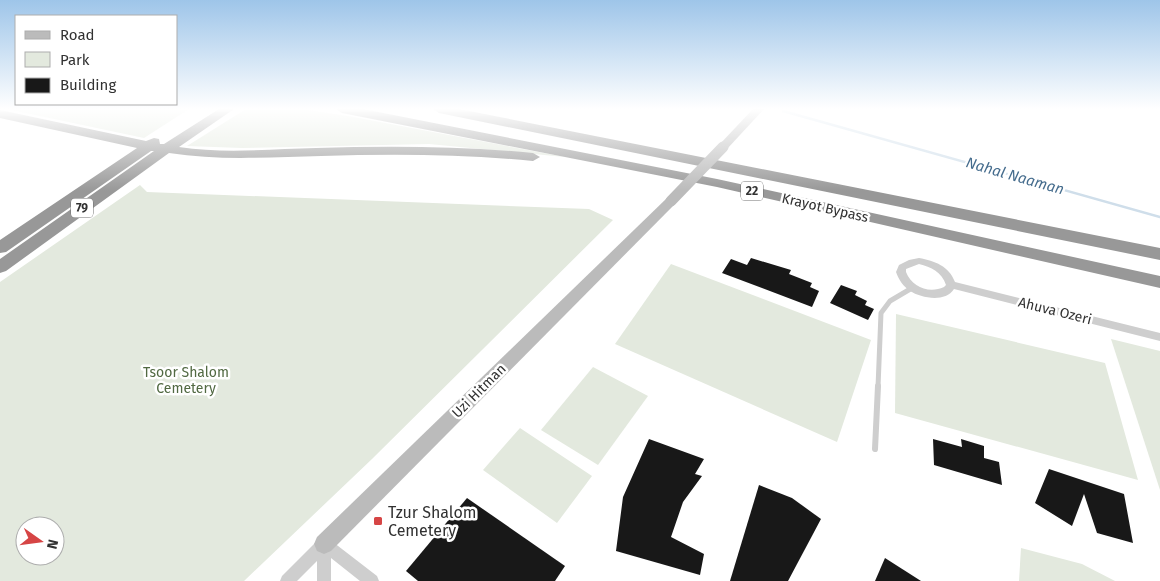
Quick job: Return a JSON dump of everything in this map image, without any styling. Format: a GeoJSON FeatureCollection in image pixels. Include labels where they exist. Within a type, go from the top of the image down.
{"type":"FeatureCollection","features":[{"type":"Feature","properties":{"kind":"highway"},"geometry":{"type":"LineString","coordinates":[[96,182],[116,155],[114,147],[100,136]]}},
{"type":"Feature","properties":{"kind":"highway"},"geometry":{"type":"LineString","coordinates":[[104,136],[165,150],[231,154],[373,149],[482,152],[584,164],[759,192]]}},
{"type":"Feature","properties":{"kind":"highway","name":"79"},"geometry":{"type":"LineString","coordinates":[[0,248],[164,136]]}},
{"type":"Feature","properties":{"kind":"highway","name":"79"},"geometry":{"type":"LineString","coordinates":[[0,267],[186,136]]}},
{"type":"Feature","properties":{"kind":"highway","name":"Krayot Bypass"},"geometry":{"type":"LineString","coordinates":[[478,136],[759,192],[1160,282]]}},
{"type":"Feature","properties":{"kind":"highway","name":"Krayot Bypass"},"geometry":{"type":"LineString","coordinates":[[578,136],[1160,254]]}},
{"type":"Feature","properties":{"kind":"highway"},"geometry":{"type":"LineString","coordinates":[[603,136],[715,163]]}},
{"type":"Feature","properties":{"kind":"highway"},"geometry":{"type":"LineString","coordinates":[[117,183],[161,164],[231,154]]}},
{"type":"Feature","properties":{"kind":"main road","name":"Uzi Hitman"},"geometry":{"type":"LineString","coordinates":[[324,544],[671,201],[733,136]]}},
{"type":"Feature","properties":{"kind":"street"},"geometry":{"type":"LineString","coordinates":[[912,262],[927,263],[941,269],[947,274],[951,285],[944,293],[937,294],[929,294],[912,288],[906,283],[901,272],[902,267],[912,262]]}},
{"type":"Feature","properties":{"kind":"street","name":"Ahuva Ozeri"},"geometry":{"type":"LineString","coordinates":[[951,285],[1160,337]]}},
{"type":"Feature","properties":{"kind":"street","name":"Uzi Hitman"},"geometry":{"type":"LineString","coordinates":[[287,581],[324,544]]}},
{"type":"Feature","properties":{"kind":"street"},"geometry":{"type":"LineString","coordinates":[[324,544],[324,581]]}},
{"type":"Feature","properties":{"kind":"street"},"geometry":{"type":"LineString","coordinates":[[324,544],[372,581]]}},
{"type":"Feature","properties":{"kind":"lane"},"geometry":{"type":"LineString","coordinates":[[875,449],[881,313],[886,303],[912,288]]}},
{"type":"Feature","properties":{"kind":"green space"},"geometry":{"type":"Polygon","coordinates":[[[203,136],[454,136],[565,157],[429,144],[242,148],[187,146],[203,136]]]}},
{"type":"Feature","properties":{"kind":"green space","name":"Tsoor Shalom Cemetery"},"geometry":{"type":"Polygon","coordinates":[[[140,185],[147,192],[589,209],[613,220],[372,459],[244,581],[0,581],[0,282],[140,185]]]}},
{"type":"Feature","properties":{"kind":"green space"},"geometry":{"type":"Polygon","coordinates":[[[671,264],[871,340],[837,442],[615,344],[671,264]]]}},
{"type":"Feature","properties":{"kind":"green space"},"geometry":{"type":"Polygon","coordinates":[[[896,314],[1105,363],[1138,480],[895,413],[896,314]]]}},
{"type":"Feature","properties":{"kind":"green space"},"geometry":{"type":"Polygon","coordinates":[[[1111,339],[1160,351],[1160,490],[1111,339]]]}},
{"type":"Feature","properties":{"kind":"green space"},"geometry":{"type":"Polygon","coordinates":[[[593,367],[648,396],[598,465],[541,430],[593,367]]]}},
{"type":"Feature","properties":{"kind":"green space"},"geometry":{"type":"Polygon","coordinates":[[[520,428],[592,476],[557,523],[483,470],[520,428]]]}},
{"type":"Feature","properties":{"kind":"green space"},"geometry":{"type":"Polygon","coordinates":[[[1021,548],[1082,564],[1115,581],[1019,581],[1021,548]]]}},
{"type":"Feature","properties":{"kind":"building"},"geometry":{"type":"Polygon","coordinates":[[[751,258],[791,270],[789,274],[812,283],[810,287],[819,291],[812,307],[722,273],[731,259],[747,265],[751,258]]]}},
{"type":"Feature","properties":{"kind":"building"},"geometry":{"type":"Polygon","coordinates":[[[841,285],[857,291],[855,295],[867,301],[865,305],[874,309],[868,320],[830,303],[841,285]]]}},
{"type":"Feature","properties":{"kind":"building"},"geometry":{"type":"Polygon","coordinates":[[[649,439],[704,459],[695,474],[702,476],[683,502],[671,537],[704,554],[700,575],[616,551],[623,497],[649,439]]]}},
{"type":"Feature","properties":{"kind":"building"},"geometry":{"type":"Polygon","coordinates":[[[933,439],[962,447],[961,439],[984,446],[984,458],[999,462],[1002,485],[934,465],[933,439]]]}},
{"type":"Feature","properties":{"kind":"building"},"geometry":{"type":"Polygon","coordinates":[[[1049,469],[1124,494],[1133,543],[1097,533],[1084,494],[1072,526],[1035,503],[1049,469]]]}},
{"type":"Feature","properties":{"kind":"building"},"geometry":{"type":"Polygon","coordinates":[[[759,485],[792,498],[821,519],[788,581],[730,581],[759,485]]]}},
{"type":"Feature","properties":{"kind":"building"},"geometry":{"type":"Polygon","coordinates":[[[467,498],[565,566],[555,581],[418,581],[406,571],[467,498]]]}},
{"type":"Feature","properties":{"kind":"building"},"geometry":{"type":"Polygon","coordinates":[[[885,558],[921,581],[875,581],[885,558]]]}},
{"type":"Feature","properties":{"kind":"waterway","name":"Nahal Naaman"},"geometry":{"type":"LineString","coordinates":[[872,136],[1160,217]]}},
{"type":"Feature","properties":{"kind":"place","name":"Tzur Shalom Cemetery"},"geometry":{"type":"Point","coordinates":[378,521]}}]}
